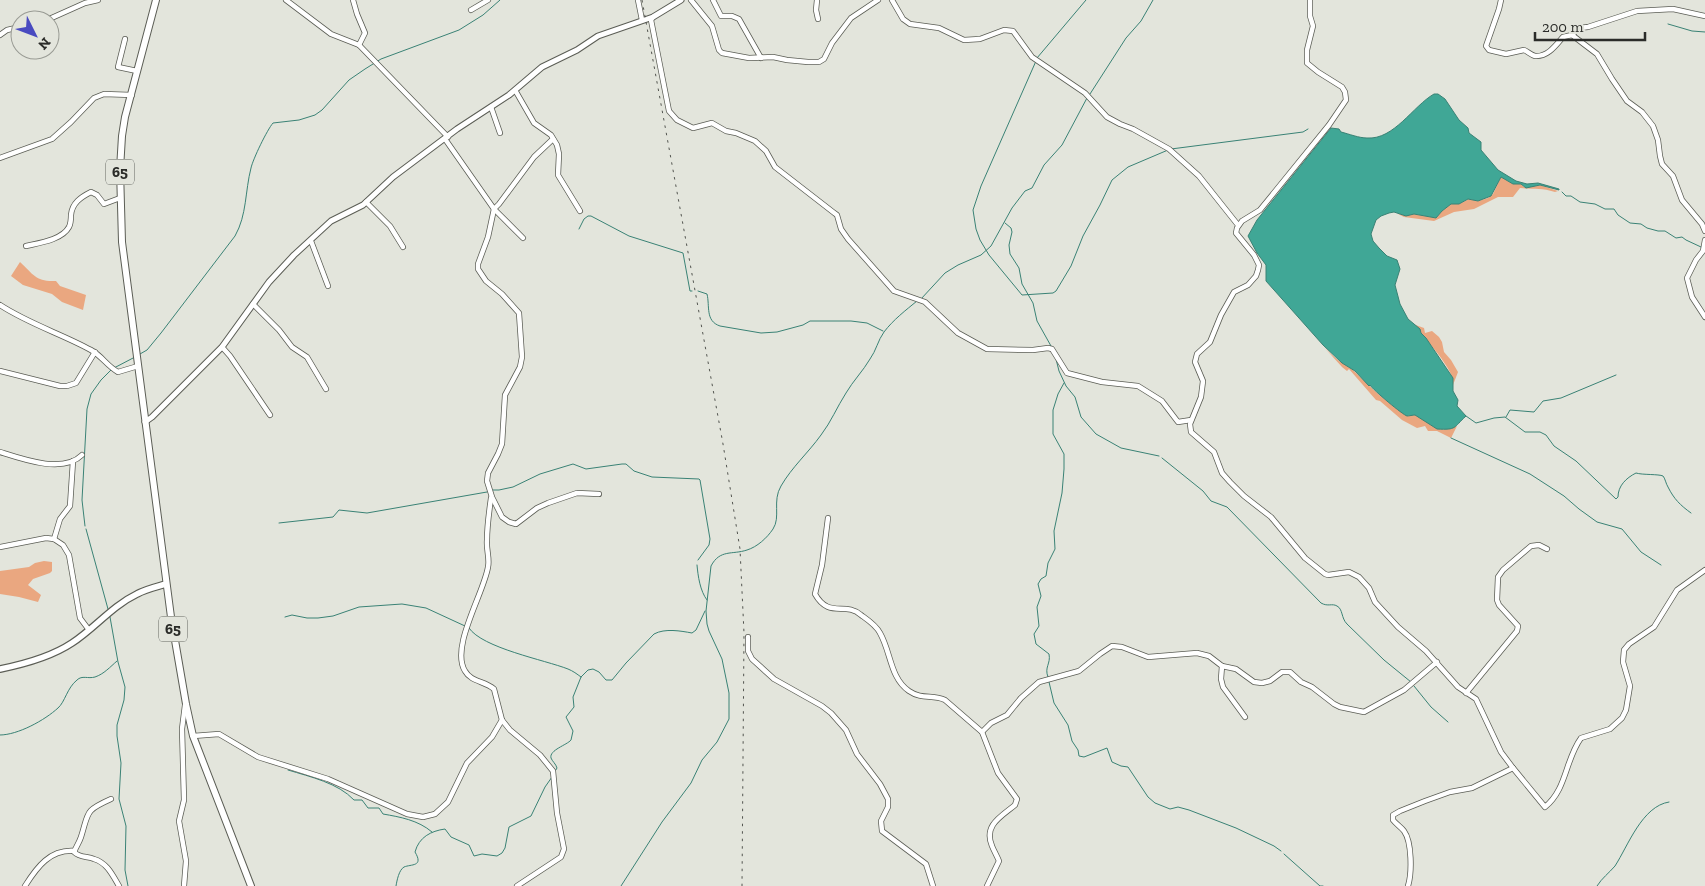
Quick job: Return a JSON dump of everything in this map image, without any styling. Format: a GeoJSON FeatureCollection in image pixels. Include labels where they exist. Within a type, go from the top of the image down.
{"type":"FeatureCollection","features":[{"type":"Feature","properties":{"kind":"main road","name":"65"},"geometry":{"type":"LineString","coordinates":[[156,0],[122,136],[120,169],[122,242],[166,584],[186,704],[193,736],[251,886]]}},
{"type":"Feature","properties":{"kind":"main road"},"geometry":{"type":"LineString","coordinates":[[0,669],[43,657],[71,644],[128,598],[144,590],[166,584]]}},
{"type":"Feature","properties":{"kind":"street"},"geometry":{"type":"LineString","coordinates":[[60,14],[85,2],[98,0]]}},
{"type":"Feature","properties":{"kind":"street"},"geometry":{"type":"LineString","coordinates":[[286,0],[324,29],[358,45],[375,62],[446,138],[494,209],[523,238]]}},
{"type":"Feature","properties":{"kind":"street"},"geometry":{"type":"LineString","coordinates":[[353,0],[365,33],[365,36],[358,45]]}},
{"type":"Feature","properties":{"kind":"street"},"geometry":{"type":"LineString","coordinates":[[471,10],[488,0]]}},
{"type":"Feature","properties":{"kind":"street"},"geometry":{"type":"LineString","coordinates":[[638,0],[642,20]]}},
{"type":"Feature","properties":{"kind":"street"},"geometry":{"type":"LineString","coordinates":[[145,422],[222,347],[269,282],[331,220],[366,202],[393,177],[515,90],[542,67],[577,50],[598,36],[653,17],[681,0]]}},
{"type":"Feature","properties":{"kind":"street"},"geometry":{"type":"LineString","coordinates":[[691,0],[712,26],[720,52],[749,58],[773,57],[792,61],[822,61],[832,42],[852,18],[878,0]]}},
{"type":"Feature","properties":{"kind":"street"},"geometry":{"type":"LineString","coordinates":[[713,0],[720,16],[739,18],[761,58]]}},
{"type":"Feature","properties":{"kind":"street"},"geometry":{"type":"LineString","coordinates":[[817,0],[816,10],[818,19]]}},
{"type":"Feature","properties":{"kind":"street"},"geometry":{"type":"LineString","coordinates":[[892,0],[906,22],[914,25],[939,28],[964,40],[980,39],[1004,30],[1013,31],[1032,57],[1085,93],[1107,116],[1169,149],[1199,176],[1238,225]]}},
{"type":"Feature","properties":{"kind":"street"},"geometry":{"type":"LineString","coordinates":[[1310,0],[1310,16],[1313,26],[1307,50],[1307,63],[1342,87],[1346,92],[1346,100],[1329,125],[1260,210],[1238,225],[1236,233],[1254,255],[1259,265],[1258,270],[1256,276],[1248,285],[1234,292],[1221,314],[1210,342],[1197,354],[1195,362],[1204,381],[1201,397],[1191,420],[1189,429],[1191,432],[1214,452],[1222,473],[1244,496],[1272,517],[1305,558],[1325,574],[1349,572],[1359,577],[1368,588],[1375,602],[1398,627],[1426,651],[1458,687],[1479,702],[1502,752],[1545,807],[1550,803],[1562,785],[1573,752],[1581,738],[1610,729],[1625,714],[1630,686],[1622,658],[1626,647],[1654,626],[1677,590],[1705,570]]}},
{"type":"Feature","properties":{"kind":"street"},"geometry":{"type":"LineString","coordinates":[[1501,0],[1486,46],[1489,50],[1502,54],[1524,50],[1534,56],[1539,55],[1553,50],[1563,37],[1572,35],[1579,28],[1588,27],[1637,10],[1673,9],[1705,16]]}},
{"type":"Feature","properties":{"kind":"street"},"geometry":{"type":"LineString","coordinates":[[653,17],[651,20],[661,77],[668,108],[672,116],[693,128],[712,123],[726,131],[755,141],[766,151],[775,167],[836,215],[841,229],[848,240],[894,292],[925,302],[958,333],[984,347],[1024,350],[1052,349],[1067,373],[1102,382],[1138,386],[1162,401],[1178,422],[1191,420]]}},
{"type":"Feature","properties":{"kind":"street"},"geometry":{"type":"LineString","coordinates":[[1572,35],[1597,54],[1627,101],[1642,112],[1653,126],[1658,140],[1662,164],[1673,176],[1682,200],[1702,224],[1705,231]]}},
{"type":"Feature","properties":{"kind":"street"},"geometry":{"type":"LineString","coordinates":[[125,39],[118,67],[137,71]]}},
{"type":"Feature","properties":{"kind":"street"},"geometry":{"type":"LineString","coordinates":[[515,90],[534,123],[548,133],[558,148],[558,175],[580,211]]}},
{"type":"Feature","properties":{"kind":"street"},"geometry":{"type":"LineString","coordinates":[[0,158],[52,139],[72,122],[94,98],[104,94],[132,96]]}},
{"type":"Feature","properties":{"kind":"street"},"geometry":{"type":"LineString","coordinates":[[491,107],[500,134]]}},
{"type":"Feature","properties":{"kind":"street"},"geometry":{"type":"LineString","coordinates":[[553,140],[534,157],[494,209],[488,237],[478,264],[478,269],[486,281],[502,294],[519,313],[522,357],[520,367],[505,396],[502,444],[488,473],[487,481],[492,497],[502,517],[516,524],[537,508],[548,503],[577,493],[599,494]]}},
{"type":"Feature","properties":{"kind":"street"},"geometry":{"type":"LineString","coordinates":[[26,246],[54,238],[65,232],[70,225],[73,207],[80,199],[91,192],[98,194],[104,204],[120,198]]}},
{"type":"Feature","properties":{"kind":"street"},"geometry":{"type":"LineString","coordinates":[[366,202],[390,226],[403,247]]}},
{"type":"Feature","properties":{"kind":"street"},"geometry":{"type":"LineString","coordinates":[[1705,240],[1703,250],[1688,278],[1692,297],[1705,317]]}},
{"type":"Feature","properties":{"kind":"street"},"geometry":{"type":"LineString","coordinates":[[310,241],[328,286]]}},
{"type":"Feature","properties":{"kind":"street"},"geometry":{"type":"LineString","coordinates":[[253,304],[280,330],[292,347],[308,357],[326,389]]}},
{"type":"Feature","properties":{"kind":"street"},"geometry":{"type":"LineString","coordinates":[[0,305],[44,329],[94,352],[109,368],[115,371],[120,373],[138,364]]}},
{"type":"Feature","properties":{"kind":"street"},"geometry":{"type":"LineString","coordinates":[[222,347],[270,415]]}},
{"type":"Feature","properties":{"kind":"street"},"geometry":{"type":"LineString","coordinates":[[0,371],[50,384],[67,386],[76,383],[94,352]]}},
{"type":"Feature","properties":{"kind":"street"},"geometry":{"type":"LineString","coordinates":[[0,452],[34,462],[59,463],[73,461],[82,455]]}},
{"type":"Feature","properties":{"kind":"street"},"geometry":{"type":"LineString","coordinates":[[54,539],[60,519],[70,506],[73,461]]}},
{"type":"Feature","properties":{"kind":"street"},"geometry":{"type":"LineString","coordinates":[[492,497],[486,538],[489,566],[469,622],[461,658],[465,671],[469,676],[494,689],[502,720],[540,755],[553,771],[557,813],[563,847],[563,853],[560,856],[517,886]]}},
{"type":"Feature","properties":{"kind":"street"},"geometry":{"type":"LineString","coordinates":[[828,518],[821,571],[815,594],[817,598],[825,605],[834,609],[855,610],[881,634],[894,672],[906,689],[921,697],[945,700],[982,732],[998,773],[1017,799],[1015,805],[997,818],[991,827],[991,843],[999,861],[987,886]]}},
{"type":"Feature","properties":{"kind":"street"},"geometry":{"type":"LineString","coordinates":[[0,547],[46,538],[54,539],[62,545],[69,556],[80,618],[89,630]]}},
{"type":"Feature","properties":{"kind":"street"},"geometry":{"type":"LineString","coordinates":[[1466,693],[1517,631],[1518,626],[1497,600],[1497,582],[1500,574],[1531,546],[1539,545],[1547,549]]}},
{"type":"Feature","properties":{"kind":"street"},"geometry":{"type":"LineString","coordinates":[[748,637],[748,651],[752,659],[780,683],[822,706],[842,725],[857,754],[886,795],[888,803],[881,821],[882,831],[926,864],[933,886]]}},
{"type":"Feature","properties":{"kind":"street"},"geometry":{"type":"LineString","coordinates":[[982,732],[991,723],[1006,715],[1039,682],[1079,670],[1112,646],[1122,646],[1148,657],[1204,654],[1213,658],[1222,666],[1236,669],[1254,682],[1270,681],[1282,672],[1290,672],[1301,682],[1312,687],[1334,704],[1364,712],[1404,690],[1436,662]]}},
{"type":"Feature","properties":{"kind":"street"},"geometry":{"type":"LineString","coordinates":[[1222,666],[1221,679],[1223,687],[1245,717]]}},
{"type":"Feature","properties":{"kind":"street"},"geometry":{"type":"LineString","coordinates":[[184,886],[186,861],[179,821],[184,800],[182,729],[186,704]]}},
{"type":"Feature","properties":{"kind":"street"},"geometry":{"type":"LineString","coordinates":[[193,736],[219,734],[258,758],[328,779],[407,814],[423,817],[435,814],[448,802],[467,763],[492,737],[502,720]]}},
{"type":"Feature","properties":{"kind":"street"},"geometry":{"type":"LineString","coordinates":[[1408,886],[1411,871],[1409,846],[1404,831],[1393,820],[1393,816],[1400,811],[1450,792],[1472,788],[1513,768]]}},
{"type":"Feature","properties":{"kind":"street"},"geometry":{"type":"LineString","coordinates":[[75,851],[87,815],[92,808],[111,799]]}},
{"type":"Feature","properties":{"kind":"street"},"geometry":{"type":"LineString","coordinates":[[25,886],[45,860],[66,851],[75,851]]}},
{"type":"Feature","properties":{"kind":"street"},"geometry":{"type":"LineString","coordinates":[[75,851],[77,855],[94,859],[105,865],[110,869],[119,886]]}},
{"type":"Feature","properties":{"kind":"shaded area"},"geometry":{"type":"Polygon","coordinates":[[[1501,177],[1513,184],[1521,184],[1524,187],[1540,185],[1558,191],[1520,188],[1513,197],[1498,197],[1474,209],[1454,212],[1434,221],[1404,217],[1398,214],[1414,214],[1436,218],[1451,204],[1459,204],[1469,199],[1478,201],[1488,198],[1493,194],[1501,177]]]}},
{"type":"Feature","properties":{"kind":"shaded area"},"geometry":{"type":"Polygon","coordinates":[[[20,262],[40,279],[56,281],[60,286],[86,295],[83,310],[62,302],[52,294],[23,285],[11,276],[20,262]]]}},
{"type":"Feature","properties":{"kind":"shaded area"},"geometry":{"type":"Polygon","coordinates":[[[1413,324],[1424,328],[1425,333],[1432,331],[1439,337],[1444,352],[1458,372],[1453,385],[1450,372],[1413,324]]]}},
{"type":"Feature","properties":{"kind":"shaded area"},"geometry":{"type":"Polygon","coordinates":[[[1321,343],[1331,354],[1353,371],[1380,396],[1402,412],[1409,416],[1415,415],[1439,429],[1457,426],[1451,438],[1437,431],[1428,431],[1425,426],[1417,428],[1402,420],[1380,401],[1376,400],[1349,369],[1347,371],[1342,367],[1321,343]]]}},
{"type":"Feature","properties":{"kind":"shaded area"},"geometry":{"type":"Polygon","coordinates":[[[44,561],[52,562],[52,571],[33,579],[28,585],[41,595],[38,602],[0,594],[0,571],[29,567],[44,561]]]}},
{"type":"Feature","properties":{"kind":"water"},"geometry":{"type":"Polygon","coordinates":[[[1434,94],[1438,94],[1445,99],[1459,120],[1468,128],[1469,133],[1481,142],[1481,150],[1498,170],[1516,181],[1527,184],[1538,183],[1559,189],[1540,185],[1526,188],[1521,184],[1513,184],[1501,177],[1491,196],[1478,201],[1468,199],[1459,204],[1451,204],[1436,218],[1414,214],[1406,216],[1394,212],[1381,216],[1376,220],[1371,234],[1373,241],[1387,256],[1397,260],[1400,269],[1395,285],[1400,304],[1408,319],[1420,329],[1453,378],[1453,391],[1458,400],[1457,406],[1466,416],[1454,427],[1448,429],[1437,429],[1415,415],[1404,415],[1323,345],[1266,281],[1266,265],[1248,236],[1257,220],[1331,128],[1361,137],[1377,137],[1395,128],[1434,94]]]}},
{"type":"Feature","properties":{"kind":"waterway"},"geometry":{"type":"LineString","coordinates":[[140,354],[147,350],[161,333],[235,236],[242,220],[252,164],[273,123],[299,120],[315,115],[322,110],[349,80],[381,59],[459,30],[483,15],[500,0]]}},
{"type":"Feature","properties":{"kind":"waterway"},"geometry":{"type":"LineString","coordinates":[[1037,58],[1086,0]]}},
{"type":"Feature","properties":{"kind":"waterway"},"geometry":{"type":"LineString","coordinates":[[1090,94],[1126,38],[1141,21],[1153,0]]}},
{"type":"Feature","properties":{"kind":"waterway"},"geometry":{"type":"LineString","coordinates":[[1668,24],[1692,31],[1705,32]]}},
{"type":"Feature","properties":{"kind":"waterway"},"geometry":{"type":"LineString","coordinates":[[1036,61],[981,186],[973,210],[980,240],[989,255],[1022,295],[1053,293],[1056,291],[1071,266],[1083,236],[1112,180],[1128,167],[1168,150]]}},
{"type":"Feature","properties":{"kind":"waterway"},"geometry":{"type":"LineString","coordinates":[[921,299],[945,273],[981,255],[991,246],[1012,208],[1025,191],[1032,188],[1044,165],[1062,145],[1087,98]]}},
{"type":"Feature","properties":{"kind":"waterway"},"geometry":{"type":"LineString","coordinates":[[1171,149],[1303,132],[1308,129]]}},
{"type":"Feature","properties":{"kind":"waterway"},"geometry":{"type":"LineString","coordinates":[[1562,192],[1566,196],[1571,196],[1580,202],[1595,204],[1605,209],[1614,209],[1618,215],[1630,223],[1641,224],[1658,231],[1665,231],[1676,238],[1682,237],[1701,247]]}},
{"type":"Feature","properties":{"kind":"waterway"},"geometry":{"type":"LineString","coordinates":[[579,229],[584,219],[591,216],[629,236],[683,253],[690,291],[692,291]]}},
{"type":"Feature","properties":{"kind":"waterway"},"geometry":{"type":"LineString","coordinates":[[1005,223],[1011,228],[1012,232],[1009,245],[1010,254],[1019,268],[1022,284],[1033,303],[1037,321],[1051,346]]}},
{"type":"Feature","properties":{"kind":"waterway"},"geometry":{"type":"LineString","coordinates":[[698,291],[707,294],[710,317],[715,324],[720,326],[761,333],[777,332],[803,325],[810,321],[851,321],[867,323],[883,331]]}},
{"type":"Feature","properties":{"kind":"waterway"},"geometry":{"type":"LineString","coordinates":[[621,886],[662,822],[691,783],[702,760],[717,742],[729,719],[729,693],[722,659],[707,624],[706,611],[711,566],[722,555],[754,547],[762,542],[771,532],[776,519],[778,492],[785,479],[825,430],[849,389],[872,356],[884,332],[895,319],[917,301]]}},
{"type":"Feature","properties":{"kind":"waterway"},"geometry":{"type":"LineString","coordinates":[[114,368],[135,357]]}},
{"type":"Feature","properties":{"kind":"waterway"},"geometry":{"type":"LineString","coordinates":[[1056,359],[1066,386],[1075,397],[1081,417],[1096,434],[1121,448],[1159,456]]}},
{"type":"Feature","properties":{"kind":"waterway"},"geometry":{"type":"LineString","coordinates":[[85,526],[82,500],[87,409],[91,394],[111,370]]}},
{"type":"Feature","properties":{"kind":"waterway"},"geometry":{"type":"LineString","coordinates":[[1506,417],[1510,410],[1534,412],[1543,401],[1561,398],[1616,375]]}},
{"type":"Feature","properties":{"kind":"waterway"},"geometry":{"type":"LineString","coordinates":[[1048,677],[1049,654],[1036,644],[1034,634],[1039,626],[1037,607],[1041,596],[1038,584],[1046,576],[1048,563],[1055,549],[1054,531],[1062,493],[1064,454],[1053,434],[1053,410],[1064,383]]}},
{"type":"Feature","properties":{"kind":"waterway"},"geometry":{"type":"LineString","coordinates":[[1466,416],[1476,423],[1505,417],[1525,432],[1540,432],[1546,435],[1554,446],[1576,461],[1616,499],[1623,483],[1636,473],[1663,476],[1675,498],[1691,513]]}},
{"type":"Feature","properties":{"kind":"waterway"},"geometry":{"type":"LineString","coordinates":[[1451,438],[1530,474],[1564,496],[1597,522],[1622,529],[1641,552],[1661,565]]}},
{"type":"Feature","properties":{"kind":"waterway"},"geometry":{"type":"LineString","coordinates":[[1162,458],[1203,491],[1211,501],[1227,507],[1321,603],[1339,607],[1347,624],[1384,660],[1411,682]]}},
{"type":"Feature","properties":{"kind":"waterway"},"geometry":{"type":"LineString","coordinates":[[493,490],[513,487],[540,474],[573,464],[586,469],[626,464],[634,471],[652,477],[699,479],[710,539],[709,545],[698,560]]}},
{"type":"Feature","properties":{"kind":"waterway"},"geometry":{"type":"LineString","coordinates":[[279,523],[333,517],[339,510],[367,513],[487,492]]}},
{"type":"Feature","properties":{"kind":"waterway"},"geometry":{"type":"LineString","coordinates":[[86,529],[108,609]]}},
{"type":"Feature","properties":{"kind":"waterway"},"geometry":{"type":"LineString","coordinates":[[697,565],[701,588],[707,600]]}},
{"type":"Feature","properties":{"kind":"waterway"},"geometry":{"type":"LineString","coordinates":[[285,617],[292,615],[318,618],[333,616],[359,607],[402,604],[426,608],[465,626]]}},
{"type":"Feature","properties":{"kind":"waterway"},"geometry":{"type":"LineString","coordinates":[[554,773],[557,768],[551,755],[555,750],[571,740],[573,731],[566,717],[574,707],[573,697],[581,677],[588,670],[593,669],[599,672],[606,680],[612,680],[654,634],[668,631],[692,633],[696,630],[705,611]]}},
{"type":"Feature","properties":{"kind":"waterway"},"geometry":{"type":"LineString","coordinates":[[110,617],[118,662],[125,687],[124,700],[117,725],[117,736],[121,763],[119,799],[126,826],[125,870],[128,886]]}},
{"type":"Feature","properties":{"kind":"waterway"},"geometry":{"type":"LineString","coordinates":[[469,628],[487,642],[515,653],[568,669],[581,677]]}},
{"type":"Feature","properties":{"kind":"waterway"},"geometry":{"type":"LineString","coordinates":[[0,735],[23,730],[53,713],[77,680],[98,676],[117,661]]}},
{"type":"Feature","properties":{"kind":"waterway"},"geometry":{"type":"LineString","coordinates":[[1049,682],[1054,703],[1068,725],[1072,741],[1078,750],[1079,756],[1084,757],[1107,748],[1112,762],[1128,767],[1148,797],[1155,803],[1170,809],[1178,807],[1189,810],[1236,828],[1281,851]]}},
{"type":"Feature","properties":{"kind":"waterway"},"geometry":{"type":"LineString","coordinates":[[1414,686],[1431,707],[1448,722]]}},
{"type":"Feature","properties":{"kind":"waterway"},"geometry":{"type":"LineString","coordinates":[[288,770],[332,785],[348,794],[354,800],[362,800],[368,808],[379,808],[383,814],[415,822],[432,832]]}},
{"type":"Feature","properties":{"kind":"waterway"},"geometry":{"type":"LineString","coordinates":[[396,886],[398,875],[402,868],[417,863],[418,860],[415,852],[419,842],[435,831],[445,829],[451,837],[469,845],[474,856],[482,854],[497,856],[502,853],[505,848],[509,827],[531,816],[552,777]]}},
{"type":"Feature","properties":{"kind":"waterway"},"geometry":{"type":"LineString","coordinates":[[1597,886],[1615,866],[1643,819],[1659,805],[1669,802]]}},
{"type":"Feature","properties":{"kind":"waterway"},"geometry":{"type":"LineString","coordinates":[[1284,854],[1320,886],[1323,886]]}},
{"type":"Feature","properties":{"kind":"railway"},"geometry":{"type":"LineString","coordinates":[[642,0],[723,444],[740,549],[744,633],[742,886]]}}]}
